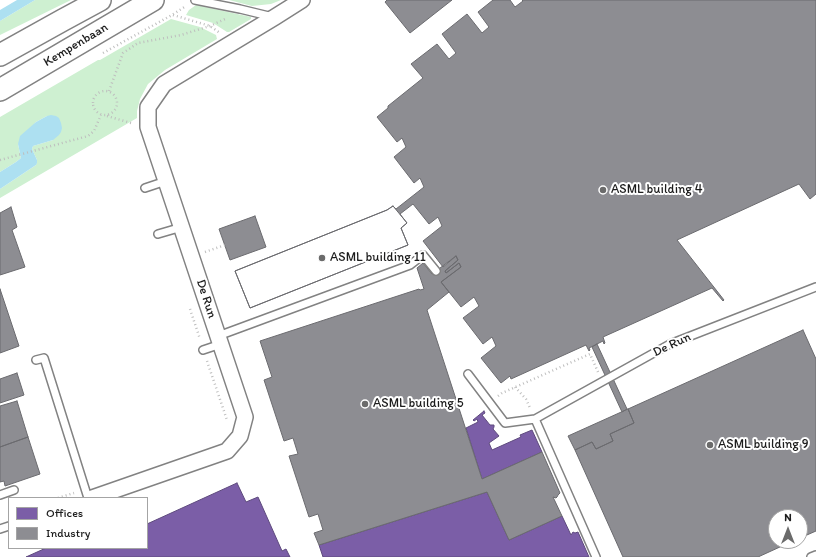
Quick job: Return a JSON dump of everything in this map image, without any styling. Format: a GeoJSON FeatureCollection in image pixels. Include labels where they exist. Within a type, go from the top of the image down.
{"type":"FeatureCollection","features":[{"type":"Feature","properties":{"kind":"main road","name":"Kempenbaan"},"geometry":{"type":"LineString","coordinates":[[0,55],[100,0]]}},
{"type":"Feature","properties":{"kind":"main road","name":"Kempenbaan"},"geometry":{"type":"LineString","coordinates":[[0,90],[153,0]]}},
{"type":"Feature","properties":{"kind":"street","name":"De Run"},"geometry":{"type":"LineString","coordinates":[[89,493],[227,451],[240,436],[245,417],[148,127],[148,107],[164,84],[302,0]]}},
{"type":"Feature","properties":{"kind":"lane"},"geometry":{"type":"LineString","coordinates":[[195,0],[275,17]]}},
{"type":"Feature","properties":{"kind":"lane"},"geometry":{"type":"LineString","coordinates":[[145,188],[166,181]]}},
{"type":"Feature","properties":{"kind":"lane"},"geometry":{"type":"LineString","coordinates":[[158,234],[182,227]]}},
{"type":"Feature","properties":{"kind":"lane"},"geometry":{"type":"LineString","coordinates":[[203,350],[219,340],[410,265],[422,255],[436,271]]}},
{"type":"Feature","properties":{"kind":"lane","name":"De Run"},"geometry":{"type":"LineString","coordinates":[[468,374],[506,423],[535,419],[670,344],[816,288]]}},
{"type":"Feature","properties":{"kind":"lane"},"geometry":{"type":"LineString","coordinates":[[36,360],[44,358],[89,493]]}},
{"type":"Feature","properties":{"kind":"lane"},"geometry":{"type":"LineString","coordinates":[[535,419],[596,557]]}},
{"type":"Feature","properties":{"kind":"lane"},"geometry":{"type":"LineString","coordinates":[[0,495],[14,490]]}},
{"type":"Feature","properties":{"kind":"lane"},"geometry":{"type":"LineString","coordinates":[[811,557],[816,555]]}},
{"type":"Feature","properties":{"kind":"path"},"geometry":{"type":"LineString","coordinates":[[109,91],[123,53],[130,48],[138,43],[181,35],[210,26],[240,9]]}},
{"type":"Feature","properties":{"kind":"path"},"geometry":{"type":"LineString","coordinates":[[172,15],[210,26],[219,32],[230,43]]}},
{"type":"Feature","properties":{"kind":"path"},"geometry":{"type":"LineString","coordinates":[[107,116],[113,113],[117,107],[117,101],[114,95],[109,91],[101,91],[95,96],[92,103],[94,110],[101,115],[131,123],[133,130]]}},
{"type":"Feature","properties":{"kind":"path"},"geometry":{"type":"LineString","coordinates":[[0,160],[88,136],[94,131],[101,115]]}},
{"type":"Feature","properties":{"kind":"path"},"geometry":{"type":"LineString","coordinates":[[189,306],[229,426]]}},
{"type":"Feature","properties":{"kind":"path"},"geometry":{"type":"LineString","coordinates":[[490,402],[502,393],[590,354],[602,382]]}},
{"type":"Feature","properties":{"kind":"path"},"geometry":{"type":"LineString","coordinates":[[515,387],[526,399],[535,419]]}},
{"type":"Feature","properties":{"kind":"path"},"geometry":{"type":"LineString","coordinates":[[64,497],[89,493]]}},
{"type":"Feature","properties":{"kind":"green space"},"geometry":{"type":"Polygon","coordinates":[[[35,0],[71,0],[0,35],[0,21],[35,0]]]}},
{"type":"Feature","properties":{"kind":"green space"},"geometry":{"type":"Polygon","coordinates":[[[229,0],[281,0],[271,4],[252,6],[229,0]]]}},
{"type":"Feature","properties":{"kind":"green space"},"geometry":{"type":"Polygon","coordinates":[[[196,5],[251,17],[251,19],[227,32],[213,23],[186,15],[189,10],[196,5]]]}},
{"type":"Feature","properties":{"kind":"green space"},"geometry":{"type":"Polygon","coordinates":[[[171,19],[200,27],[216,35],[217,39],[165,70],[148,84],[140,99],[137,118],[0,198],[0,189],[36,165],[37,160],[32,149],[33,146],[53,140],[47,116],[36,122],[18,144],[21,158],[0,172],[0,117],[171,19]]]}},
{"type":"Feature","properties":{"kind":"water"},"geometry":{"type":"Polygon","coordinates":[[[17,0],[35,0],[0,21],[0,10],[17,0]]]}},
{"type":"Feature","properties":{"kind":"water"},"geometry":{"type":"Polygon","coordinates":[[[51,115],[59,118],[61,123],[62,128],[59,135],[53,140],[33,146],[32,149],[37,160],[36,165],[0,189],[0,172],[21,158],[18,144],[20,136],[36,122],[51,115]]]}},
{"type":"Feature","properties":{"kind":"building: Offices"},"geometry":{"type":"Polygon","coordinates":[[[484,411],[485,413],[482,415],[490,425],[494,425],[493,429],[499,436],[489,443],[492,450],[521,437],[520,435],[532,430],[542,452],[482,479],[466,428],[478,422],[477,419],[474,421],[473,420],[484,411]]]}},
{"type":"Feature","properties":{"kind":"building: Offices"},"geometry":{"type":"Polygon","coordinates":[[[237,483],[246,502],[258,497],[282,551],[286,549],[290,557],[26,557],[44,549],[148,549],[148,524],[237,483]]]}},
{"type":"Feature","properties":{"kind":"building: Offices"},"geometry":{"type":"Polygon","coordinates":[[[487,492],[509,540],[562,516],[571,535],[573,532],[578,532],[589,557],[323,557],[319,545],[487,492]]]}},
{"type":"Feature","properties":{"kind":"building: Industry"},"geometry":{"type":"Polygon","coordinates":[[[387,0],[452,0],[410,33],[385,2],[387,0]]]}},
{"type":"Feature","properties":{"kind":"building: Industry","name":"ASML building 4"},"geometry":{"type":"Polygon","coordinates":[[[493,0],[510,0],[515,7],[523,1],[522,0],[816,0],[816,194],[810,199],[799,184],[677,240],[724,300],[723,301],[712,288],[603,337],[604,344],[603,341],[589,348],[589,351],[586,345],[511,379],[510,376],[501,383],[481,358],[496,346],[492,337],[483,344],[463,318],[479,306],[474,297],[461,307],[441,282],[461,267],[459,263],[446,273],[445,271],[458,260],[456,256],[443,267],[423,241],[442,226],[438,217],[429,224],[413,204],[400,214],[407,223],[401,228],[408,245],[250,308],[235,271],[387,210],[393,206],[396,209],[424,187],[420,178],[414,183],[394,157],[406,147],[402,138],[397,142],[377,117],[388,108],[388,106],[423,78],[411,64],[437,44],[449,59],[456,53],[442,34],[467,14],[482,33],[489,27],[478,12],[493,0]]]}},
{"type":"Feature","properties":{"kind":"building: Industry","name":"ASML building 11"},"geometry":{"type":"Polygon","coordinates":[[[393,206],[407,223],[401,228],[408,245],[250,308],[235,271],[387,210],[393,206]]]}},
{"type":"Feature","properties":{"kind":"building: Industry"},"geometry":{"type":"Polygon","coordinates":[[[11,207],[17,227],[12,230],[25,267],[0,275],[0,213],[11,207]]]}},
{"type":"Feature","properties":{"kind":"building: Industry"},"geometry":{"type":"Polygon","coordinates":[[[255,216],[266,247],[230,260],[219,229],[255,216]]]}},
{"type":"Feature","properties":{"kind":"building: Industry","name":"ASML building 5"},"geometry":{"type":"Polygon","coordinates":[[[456,256],[458,260],[445,271],[446,273],[459,263],[461,267],[441,282],[449,292],[427,310],[482,479],[542,452],[560,493],[556,498],[553,497],[562,516],[509,540],[487,492],[319,545],[314,533],[323,530],[318,514],[309,517],[289,456],[298,454],[293,438],[284,441],[264,380],[272,377],[260,341],[419,289],[424,289],[417,268],[423,263],[432,274],[456,256]]]}},
{"type":"Feature","properties":{"kind":"building: Industry"},"geometry":{"type":"Polygon","coordinates":[[[0,289],[19,346],[0,353],[0,289]]]}},
{"type":"Feature","properties":{"kind":"building: Industry","name":"ASML building 9"},"geometry":{"type":"Polygon","coordinates":[[[803,330],[816,359],[816,531],[808,534],[808,509],[768,509],[768,549],[776,549],[758,557],[623,557],[575,450],[592,442],[596,449],[613,441],[610,434],[634,423],[628,409],[803,330]]]}},
{"type":"Feature","properties":{"kind":"building: Industry"},"geometry":{"type":"Polygon","coordinates":[[[597,344],[627,409],[622,412],[592,347],[597,344]]]}},
{"type":"Feature","properties":{"kind":"building: Industry"},"geometry":{"type":"Polygon","coordinates":[[[17,373],[24,395],[0,403],[0,379],[17,373]]]}},
{"type":"Feature","properties":{"kind":"building: Industry"},"geometry":{"type":"Polygon","coordinates":[[[17,401],[28,437],[0,447],[0,406],[17,401]]]}},
{"type":"Feature","properties":{"kind":"building: Industry"},"geometry":{"type":"Polygon","coordinates":[[[628,409],[634,423],[610,434],[613,441],[596,449],[592,442],[575,450],[568,436],[628,409]]]}},
{"type":"Feature","properties":{"kind":"building: Industry"},"geometry":{"type":"Polygon","coordinates":[[[28,437],[40,474],[5,486],[4,481],[0,482],[0,447],[28,437]]]}},
{"type":"Feature","properties":{"kind":"place","name":"ASML building 4"},"geometry":{"type":"Point","coordinates":[603,190]}},
{"type":"Feature","properties":{"kind":"place","name":"ASML building 11"},"geometry":{"type":"Point","coordinates":[322,258]}},
{"type":"Feature","properties":{"kind":"place","name":"ASML building 5"},"geometry":{"type":"Point","coordinates":[365,404]}},
{"type":"Feature","properties":{"kind":"place","name":"ASML building 9"},"geometry":{"type":"Point","coordinates":[710,445]}}]}
